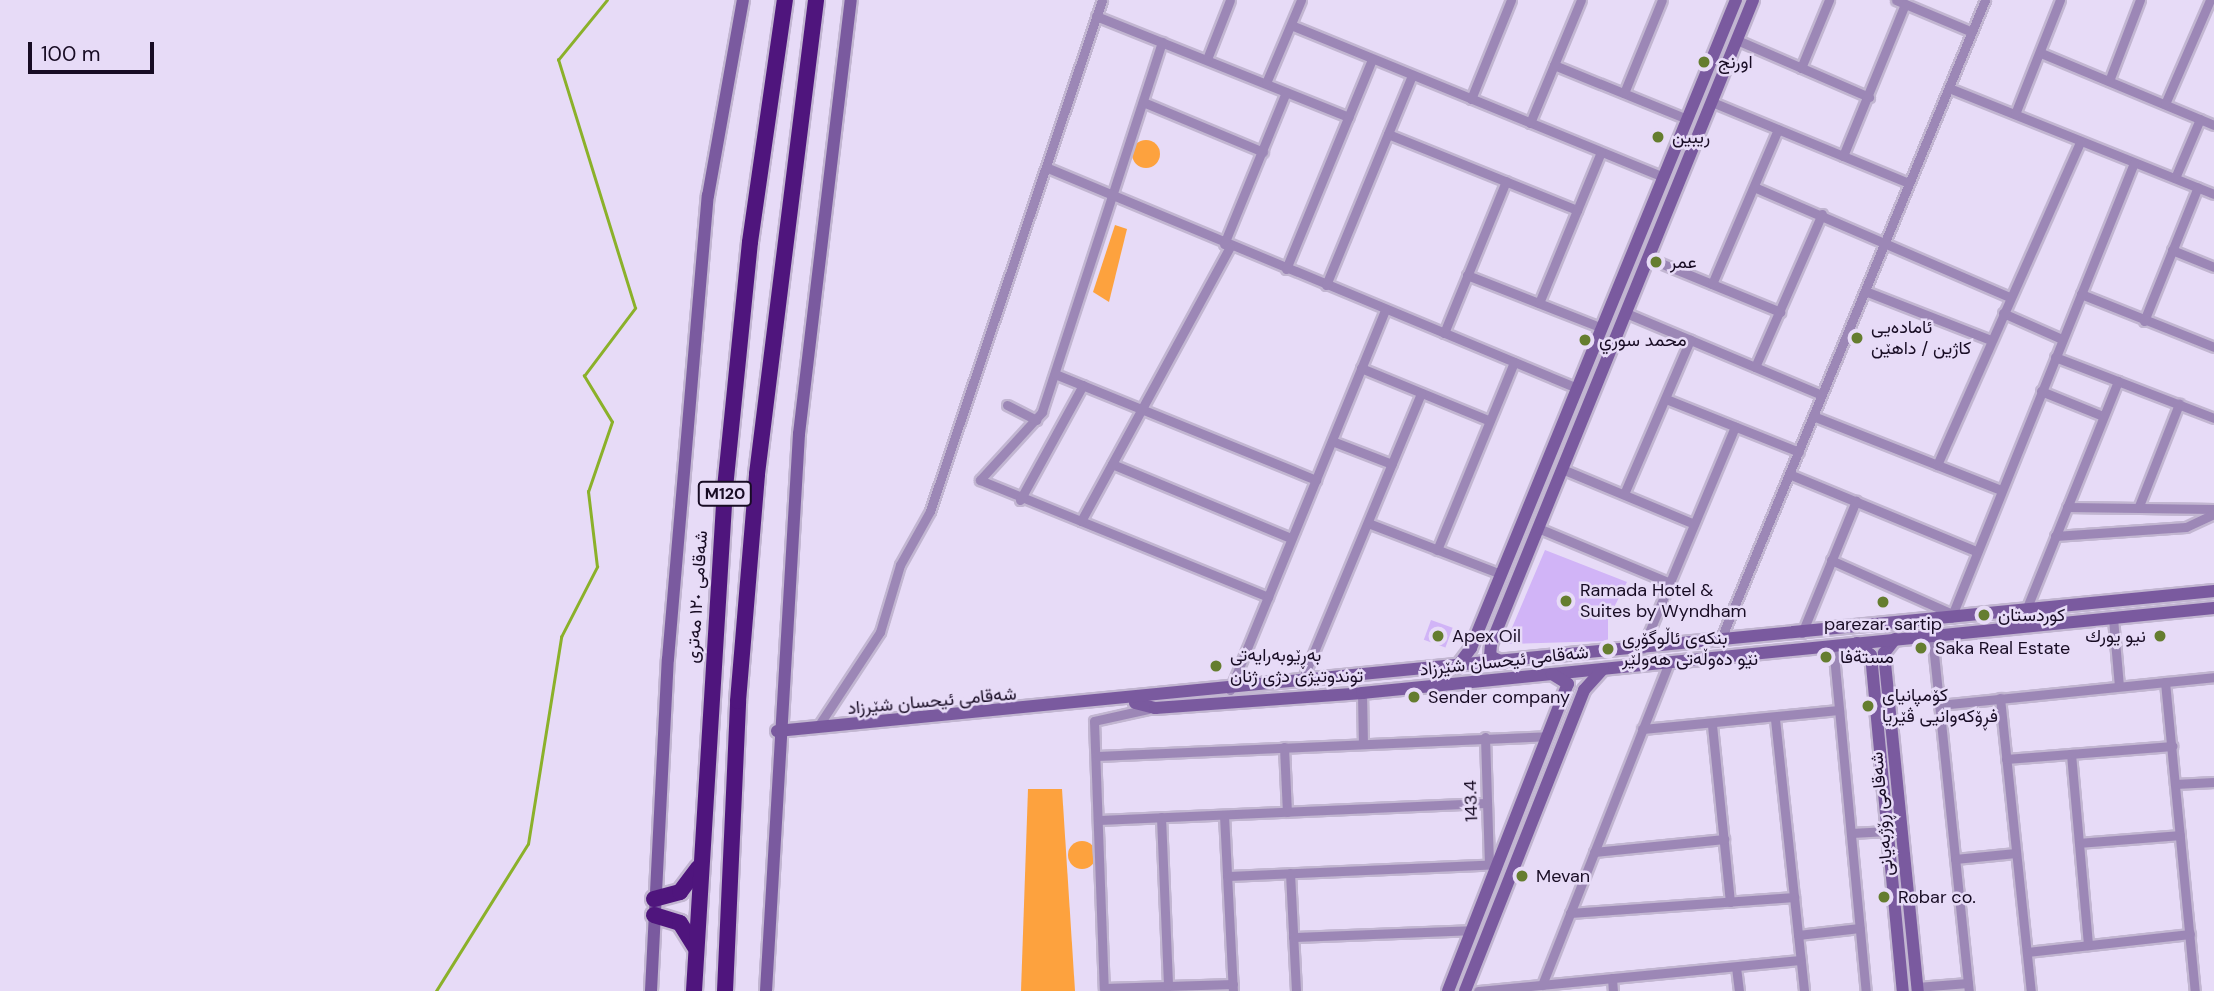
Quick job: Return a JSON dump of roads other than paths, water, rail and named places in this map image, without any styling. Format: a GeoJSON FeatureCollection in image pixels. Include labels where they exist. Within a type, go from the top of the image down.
{"type":"FeatureCollection","features":[{"type":"Feature","properties":{"kind":"highway","name":"شەقامی ١٢٠ مەتری"},"geometry":{"type":"LineString","coordinates":[[694,991],[699,865],[725,488],[750,242],[785,0]]}},
{"type":"Feature","properties":{"kind":"highway","name":"M120"},"geometry":{"type":"LineString","coordinates":[[725,991],[757,474],[816,0]]}},
{"type":"Feature","properties":{"kind":"highway"},"geometry":{"type":"LineString","coordinates":[[696,950],[680,923],[654,907],[680,892],[699,865]]}},
{"type":"Feature","properties":{"kind":"street"},"geometry":{"type":"LineString","coordinates":[[650,991],[654,907],[708,196],[743,0]]}},
{"type":"Feature","properties":{"kind":"street"},"geometry":{"type":"LineString","coordinates":[[766,991],[777,731],[799,434],[851,0]]}},
{"type":"Feature","properties":{"kind":"street"},"geometry":{"type":"LineString","coordinates":[[817,728],[880,632],[900,565],[930,511],[1048,168],[1102,0]]}},
{"type":"Feature","properties":{"kind":"street"},"geometry":{"type":"LineString","coordinates":[[1207,58],[1229,0]]}},
{"type":"Feature","properties":{"kind":"street"},"geometry":{"type":"LineString","coordinates":[[1266,83],[1301,0]]}},
{"type":"Feature","properties":{"kind":"street"},"geometry":{"type":"LineString","coordinates":[[1471,99],[1511,0]]}},
{"type":"Feature","properties":{"kind":"street"},"geometry":{"type":"LineString","coordinates":[[1530,123],[1581,0]]}},
{"type":"Feature","properties":{"kind":"street"},"geometry":{"type":"LineString","coordinates":[[1624,93],[1662,0]]}},
{"type":"Feature","properties":{"kind":"street"},"geometry":{"type":"LineString","coordinates":[[1456,668],[1475,639],[1736,0]]}},
{"type":"Feature","properties":{"kind":"street"},"geometry":{"type":"LineString","coordinates":[[1506,663],[1490,656],[1491,644],[1754,0]]}},
{"type":"Feature","properties":{"kind":"street"},"geometry":{"type":"LineString","coordinates":[[1801,68],[1829,0]]}},
{"type":"Feature","properties":{"kind":"street"},"geometry":{"type":"LineString","coordinates":[[1720,641],[1985,0]]}},
{"type":"Feature","properties":{"kind":"street"},"geometry":{"type":"LineString","coordinates":[[2015,114],[2060,0]]}},
{"type":"Feature","properties":{"kind":"street"},"geometry":{"type":"LineString","coordinates":[[2109,81],[2140,0]]}},
{"type":"Feature","properties":{"kind":"street"},"geometry":{"type":"LineString","coordinates":[[2165,104],[2210,0]]}},
{"type":"Feature","properties":{"kind":"street"},"geometry":{"type":"LineString","coordinates":[[1843,156],[1869,97],[1900,2],[1972,32]]}},
{"type":"Feature","properties":{"kind":"street"},"geometry":{"type":"LineString","coordinates":[[1096,16],[1207,58],[1349,117]]}},
{"type":"Feature","properties":{"kind":"street"},"geometry":{"type":"LineString","coordinates":[[1291,26],[1664,177]]}},
{"type":"Feature","properties":{"kind":"street"},"geometry":{"type":"LineString","coordinates":[[1737,40],[1869,97]]}},
{"type":"Feature","properties":{"kind":"street"},"geometry":{"type":"LineString","coordinates":[[1162,41],[1055,374],[1036,420],[981,474],[983,486],[1081,521],[1268,597]]}},
{"type":"Feature","properties":{"kind":"street"},"geometry":{"type":"LineString","coordinates":[[2040,53],[2214,125]]}},
{"type":"Feature","properties":{"kind":"street"},"geometry":{"type":"LineString","coordinates":[[1286,269],[1372,59]]}},
{"type":"Feature","properties":{"kind":"street"},"geometry":{"type":"LineString","coordinates":[[1555,65],[1687,119]]}},
{"type":"Feature","properties":{"kind":"street"},"geometry":{"type":"LineString","coordinates":[[1708,69],[1723,74]]}},
{"type":"Feature","properties":{"kind":"street"},"geometry":{"type":"LineString","coordinates":[[1326,285],[1412,75]]}},
{"type":"Feature","properties":{"kind":"street"},"geometry":{"type":"LineString","coordinates":[[1949,88],[2214,194]]}},
{"type":"Feature","properties":{"kind":"street"},"geometry":{"type":"LineString","coordinates":[[1081,521],[1227,245],[1286,92]]}},
{"type":"Feature","properties":{"kind":"street"},"geometry":{"type":"LineString","coordinates":[[1143,102],[1263,152]]}},
{"type":"Feature","properties":{"kind":"street"},"geometry":{"type":"LineString","coordinates":[[1712,102],[1909,183]]}},
{"type":"Feature","properties":{"kind":"street"},"geometry":{"type":"LineString","coordinates":[[2175,178],[2200,119]]}},
{"type":"Feature","properties":{"kind":"street"},"geometry":{"type":"LineString","coordinates":[[1712,284],[1778,129]]}},
{"type":"Feature","properties":{"kind":"street"},"geometry":{"type":"LineString","coordinates":[[1388,134],[1577,210]]}},
{"type":"Feature","properties":{"kind":"street"},"geometry":{"type":"LineString","coordinates":[[1937,465],[2080,142]]}},
{"type":"Feature","properties":{"kind":"street"},"geometry":{"type":"LineString","coordinates":[[1539,303],[1601,152]]}},
{"type":"Feature","properties":{"kind":"street"},"geometry":{"type":"LineString","coordinates":[[1831,560],[1950,615],[2134,163]]}},
{"type":"Feature","properties":{"kind":"street"},"geometry":{"type":"LineString","coordinates":[[1048,168],[1112,198],[1577,388]]}},
{"type":"Feature","properties":{"kind":"street"},"geometry":{"type":"LineString","coordinates":[[1444,333],[1506,181]]}},
{"type":"Feature","properties":{"kind":"street"},"geometry":{"type":"LineString","coordinates":[[1755,187],[1886,239],[2010,297]]}},
{"type":"Feature","properties":{"kind":"street"},"geometry":{"type":"LineString","coordinates":[[2144,321],[2198,187]]}},
{"type":"Feature","properties":{"kind":"street"},"geometry":{"type":"LineString","coordinates":[[1755,367],[1822,214]]}},
{"type":"Feature","properties":{"kind":"street"},"geometry":{"type":"LineString","coordinates":[[2172,250],[2214,267]]}},
{"type":"Feature","properties":{"kind":"street"},"geometry":{"type":"LineString","coordinates":[[1648,258],[1780,312]]}},
{"type":"Feature","properties":{"kind":"street"},"geometry":{"type":"LineString","coordinates":[[1467,275],[1602,328]]}},
{"type":"Feature","properties":{"kind":"street"},"geometry":{"type":"LineString","coordinates":[[1865,291],[1991,340]]}},
{"type":"Feature","properties":{"kind":"street"},"geometry":{"type":"LineString","coordinates":[[2081,294],[2214,347]]}},
{"type":"Feature","properties":{"kind":"street"},"geometry":{"type":"LineString","coordinates":[[1230,690],[1385,310]]}},
{"type":"Feature","properties":{"kind":"street"},"geometry":{"type":"LineString","coordinates":[[1626,313],[1822,395]]}},
{"type":"Feature","properties":{"kind":"street"},"geometry":{"type":"LineString","coordinates":[[2003,313],[2062,339]]}},
{"type":"Feature","properties":{"kind":"street"},"geometry":{"type":"LineString","coordinates":[[1624,494],[1690,340]]}},
{"type":"Feature","properties":{"kind":"street"},"geometry":{"type":"LineString","coordinates":[[2055,356],[2214,418]]}},
{"type":"Feature","properties":{"kind":"street"},"geometry":{"type":"LineString","coordinates":[[1437,550],[1514,362]]}},
{"type":"Feature","properties":{"kind":"street"},"geometry":{"type":"LineString","coordinates":[[1588,363],[1602,370]]}},
{"type":"Feature","properties":{"kind":"street"},"geometry":{"type":"LineString","coordinates":[[1362,368],[1490,421]]}},
{"type":"Feature","properties":{"kind":"street"},"geometry":{"type":"LineString","coordinates":[[1055,374],[1316,480]]}},
{"type":"Feature","properties":{"kind":"street"},"geometry":{"type":"LineString","coordinates":[[2026,610],[2118,381]]}},
{"type":"Feature","properties":{"kind":"street"},"geometry":{"type":"LineString","coordinates":[[1020,500],[1083,385]]}},
{"type":"Feature","properties":{"kind":"street"},"geometry":{"type":"LineString","coordinates":[[2041,391],[2103,416]]}},
{"type":"Feature","properties":{"kind":"street"},"geometry":{"type":"LineString","coordinates":[[1300,683],[1421,393]]}},
{"type":"Feature","properties":{"kind":"street"},"geometry":{"type":"LineString","coordinates":[[1665,399],[1799,452]]}},
{"type":"Feature","properties":{"kind":"street"},"geometry":{"type":"LineString","coordinates":[[2139,506],[2179,404]]}},
{"type":"Feature","properties":{"kind":"street"},"geometry":{"type":"LineString","coordinates":[[1007,405],[1036,420]]}},
{"type":"Feature","properties":{"kind":"street"},"geometry":{"type":"LineString","coordinates":[[1814,416],[2001,490]]}},
{"type":"Feature","properties":{"kind":"street"},"geometry":{"type":"LineString","coordinates":[[1642,649],[1735,427]]}},
{"type":"Feature","properties":{"kind":"street"},"geometry":{"type":"LineString","coordinates":[[1332,441],[1392,464]]}},
{"type":"Feature","properties":{"kind":"street"},"geometry":{"type":"LineString","coordinates":[[1112,464],[1291,538]]}},
{"type":"Feature","properties":{"kind":"street"},"geometry":{"type":"LineString","coordinates":[[1562,469],[1694,524]]}},
{"type":"Feature","properties":{"kind":"street"},"geometry":{"type":"LineString","coordinates":[[1790,474],[1976,551]]}},
{"type":"Feature","properties":{"kind":"street"},"geometry":{"type":"LineString","coordinates":[[1802,633],[1856,501]]}},
{"type":"Feature","properties":{"kind":"street"},"geometry":{"type":"LineString","coordinates":[[2067,507],[2214,509]]}},
{"type":"Feature","properties":{"kind":"street"},"geometry":{"type":"LineString","coordinates":[[2055,536],[2186,527],[2214,514]]}},
{"type":"Feature","properties":{"kind":"street"},"geometry":{"type":"LineString","coordinates":[[1368,523],[1501,575]]}},
{"type":"Feature","properties":{"kind":"street"},"geometry":{"type":"LineString","coordinates":[[1538,528],[1670,583]]}},
{"type":"Feature","properties":{"kind":"street","name":"شەقامی ئیحسان شێرزاد"},"geometry":{"type":"LineString","coordinates":[[777,731],[1132,701],[1802,633],[1950,615],[2214,592]]}},
{"type":"Feature","properties":{"kind":"street"},"geometry":{"type":"LineString","coordinates":[[2087,604],[2089,620]]}},
{"type":"Feature","properties":{"kind":"street","name":"شەقامی ئیحسان شێرزاد"},"geometry":{"type":"LineString","coordinates":[[1132,701],[1155,708],[1362,693],[2214,608]]}},
{"type":"Feature","properties":{"kind":"street"},"geometry":{"type":"LineString","coordinates":[[2113,618],[2119,686]]}},
{"type":"Feature","properties":{"kind":"street"},"geometry":{"type":"LineString","coordinates":[[1777,635],[1779,650]]}},
{"type":"Feature","properties":{"kind":"street"},"geometry":{"type":"LineString","coordinates":[[1918,989],[1968,987],[1932,635]]}},
{"type":"Feature","properties":{"kind":"street"},"geometry":{"type":"LineString","coordinates":[[1475,639],[1482,647],[1491,644]]}},
{"type":"Feature","properties":{"kind":"street"},"geometry":{"type":"LineString","coordinates":[[1857,642],[1878,654],[1895,639]]}},
{"type":"Feature","properties":{"kind":"street"},"geometry":{"type":"LineString","coordinates":[[1833,645],[1866,991]]}},
{"type":"Feature","properties":{"kind":"street","name":"شەقامی ڕۆژبەیانی"},"geometry":{"type":"LineString","coordinates":[[1878,654],[1888,831],[1902,916],[1918,989]]}},
{"type":"Feature","properties":{"kind":"street","name":"شەقامی ڕۆژبەیانی"},"geometry":{"type":"LineString","coordinates":[[1878,654],[1902,916],[1903,991]]}},
{"type":"Feature","properties":{"kind":"street"},"geometry":{"type":"LineString","coordinates":[[1549,987],[1570,913],[1668,662]]}},
{"type":"Feature","properties":{"kind":"street"},"geometry":{"type":"LineString","coordinates":[[1465,991],[1584,690],[1603,668]]}},
{"type":"Feature","properties":{"kind":"street"},"geometry":{"type":"LineString","coordinates":[[1395,674],[1396,689]]}},
{"type":"Feature","properties":{"kind":"street"},"geometry":{"type":"LineString","coordinates":[[1552,674],[1568,684],[1579,683],[1584,690]]}},
{"type":"Feature","properties":{"kind":"street"},"geometry":{"type":"LineString","coordinates":[[1939,705],[2214,677]]}},
{"type":"Feature","properties":{"kind":"street"},"geometry":{"type":"LineString","coordinates":[[2165,682],[2195,991]]}},
{"type":"Feature","properties":{"kind":"street"},"geometry":{"type":"LineString","coordinates":[[1448,991],[1472,930],[1493,864],[1568,684]]}},
{"type":"Feature","properties":{"kind":"street"},"geometry":{"type":"LineString","coordinates":[[1362,693],[1363,743]]}},
{"type":"Feature","properties":{"kind":"street"},"geometry":{"type":"LineString","coordinates":[[2000,698],[2031,991]]}},
{"type":"Feature","properties":{"kind":"street"},"geometry":{"type":"LineString","coordinates":[[1155,708],[1099,716],[1096,757],[1104,988],[1233,988],[1224,814]]}},
{"type":"Feature","properties":{"kind":"street"},"geometry":{"type":"LineString","coordinates":[[1642,729],[1775,719],[1839,710]]}},
{"type":"Feature","properties":{"kind":"street"},"geometry":{"type":"LineString","coordinates":[[1775,719],[1804,991]]}},
{"type":"Feature","properties":{"kind":"street"},"geometry":{"type":"LineString","coordinates":[[1712,725],[1730,902]]}},
{"type":"Feature","properties":{"kind":"street"},"geometry":{"type":"LineString","coordinates":[[1096,757],[1548,736]]}},
{"type":"Feature","properties":{"kind":"street","name":"143.4"},"geometry":{"type":"LineString","coordinates":[[1485,737],[1487,803],[1493,864]]}},
{"type":"Feature","properties":{"kind":"street"},"geometry":{"type":"LineString","coordinates":[[2006,759],[2172,746]]}},
{"type":"Feature","properties":{"kind":"street"},"geometry":{"type":"LineString","coordinates":[[1283,747],[1287,812]]}},
{"type":"Feature","properties":{"kind":"street"},"geometry":{"type":"LineString","coordinates":[[2071,754],[2088,946]]}},
{"type":"Feature","properties":{"kind":"street"},"geometry":{"type":"LineString","coordinates":[[2175,784],[2214,782]]}},
{"type":"Feature","properties":{"kind":"street"},"geometry":{"type":"LineString","coordinates":[[1098,820],[1487,803]]}},
{"type":"Feature","properties":{"kind":"street"},"geometry":{"type":"LineString","coordinates":[[1161,817],[1168,986]]}},
{"type":"Feature","properties":{"kind":"street"},"geometry":{"type":"LineString","coordinates":[[1851,833],[1888,831]]}},
{"type":"Feature","properties":{"kind":"street"},"geometry":{"type":"LineString","coordinates":[[2079,844],[2180,835]]}},
{"type":"Feature","properties":{"kind":"street"},"geometry":{"type":"LineString","coordinates":[[1594,852],[1724,839]]}},
{"type":"Feature","properties":{"kind":"street"},"geometry":{"type":"LineString","coordinates":[[1955,859],[2017,853]]}},
{"type":"Feature","properties":{"kind":"street"},"geometry":{"type":"LineString","coordinates":[[1227,876],[1493,864]]}},
{"type":"Feature","properties":{"kind":"street"},"geometry":{"type":"LineString","coordinates":[[1290,873],[1296,991]]}},
{"type":"Feature","properties":{"kind":"street"},"geometry":{"type":"LineString","coordinates":[[1570,913],[1794,897]]}},
{"type":"Feature","properties":{"kind":"street"},"geometry":{"type":"LineString","coordinates":[[1798,935],[1860,928]]}},
{"type":"Feature","properties":{"kind":"street"},"geometry":{"type":"LineString","coordinates":[[1293,937],[1472,930]]}},
{"type":"Feature","properties":{"kind":"street"},"geometry":{"type":"LineString","coordinates":[[2027,952],[2190,934]]}},
{"type":"Feature","properties":{"kind":"street"},"geometry":{"type":"LineString","coordinates":[[1462,956],[1476,962]]}},
{"type":"Feature","properties":{"kind":"street"},"geometry":{"type":"LineString","coordinates":[[1478,991],[1549,987],[1612,978],[1801,960]]}},
{"type":"Feature","properties":{"kind":"street"},"geometry":{"type":"LineString","coordinates":[[1736,967],[1739,991]]}},
{"type":"Feature","properties":{"kind":"street"},"geometry":{"type":"LineString","coordinates":[[1612,978],[1613,991]]}},
{"type":"Feature","properties":{"kind":"waterway"},"geometry":{"type":"LineString","coordinates":[[436,991],[528,844],[561,637],[597,567],[588,492],[612,422],[584,376],[635,308],[558,60],[607,0]]}},
{"type":"Feature","properties":{"kind":"place","name":"اورنج"},"geometry":{"type":"Point","coordinates":[1704,62]}},
{"type":"Feature","properties":{"kind":"place","name":"ريبين"},"geometry":{"type":"Point","coordinates":[1658,137]}},
{"type":"Feature","properties":{"kind":"place","name":"عمر"},"geometry":{"type":"Point","coordinates":[1656,262]}},
{"type":"Feature","properties":{"kind":"place","name":"ئامادەيی کاژين / داهێن"},"geometry":{"type":"Point","coordinates":[1857,338]}},
{"type":"Feature","properties":{"kind":"place","name":"محمد سوري"},"geometry":{"type":"Point","coordinates":[1585,340]}},
{"type":"Feature","properties":{"kind":"place","name":"Ramada Hotel & Suites by Wyndham"},"geometry":{"type":"Point","coordinates":[1566,601]}},
{"type":"Feature","properties":{"kind":"place","name":"parezar. sartip"},"geometry":{"type":"Point","coordinates":[1883,602]}},
{"type":"Feature","properties":{"kind":"place","name":"كوردستان"},"geometry":{"type":"Point","coordinates":[1984,615]}},
{"type":"Feature","properties":{"kind":"place","name":"Apex Oil"},"geometry":{"type":"Point","coordinates":[1438,636]}},
{"type":"Feature","properties":{"kind":"place","name":"نيو يورك"},"geometry":{"type":"Point","coordinates":[2160,636]}},
{"type":"Feature","properties":{"kind":"place","name":"Saka Real Estate"},"geometry":{"type":"Point","coordinates":[1921,648]}},
{"type":"Feature","properties":{"kind":"place","name":"بنکەی ئاڵوگۆڕی نێو دەوڵەتی هەولێر"},"geometry":{"type":"Point","coordinates":[1608,649]}},
{"type":"Feature","properties":{"kind":"place","name":"مستةفا"},"geometry":{"type":"Point","coordinates":[1826,657]}},
{"type":"Feature","properties":{"kind":"place","name":"بەڕێوبەرایەتی توندوتیژی دژی ژنان"},"geometry":{"type":"Point","coordinates":[1216,666]}},
{"type":"Feature","properties":{"kind":"place","name":"Sender company"},"geometry":{"type":"Point","coordinates":[1414,697]}},
{"type":"Feature","properties":{"kind":"place","name":"کۆمپانیای فڕۆکەوانیی ڤێریا"},"geometry":{"type":"Point","coordinates":[1868,706]}},
{"type":"Feature","properties":{"kind":"place","name":"Mevan"},"geometry":{"type":"Point","coordinates":[1522,876]}},
{"type":"Feature","properties":{"kind":"place","name":"Robar co."},"geometry":{"type":"Point","coordinates":[1884,897]}}]}
